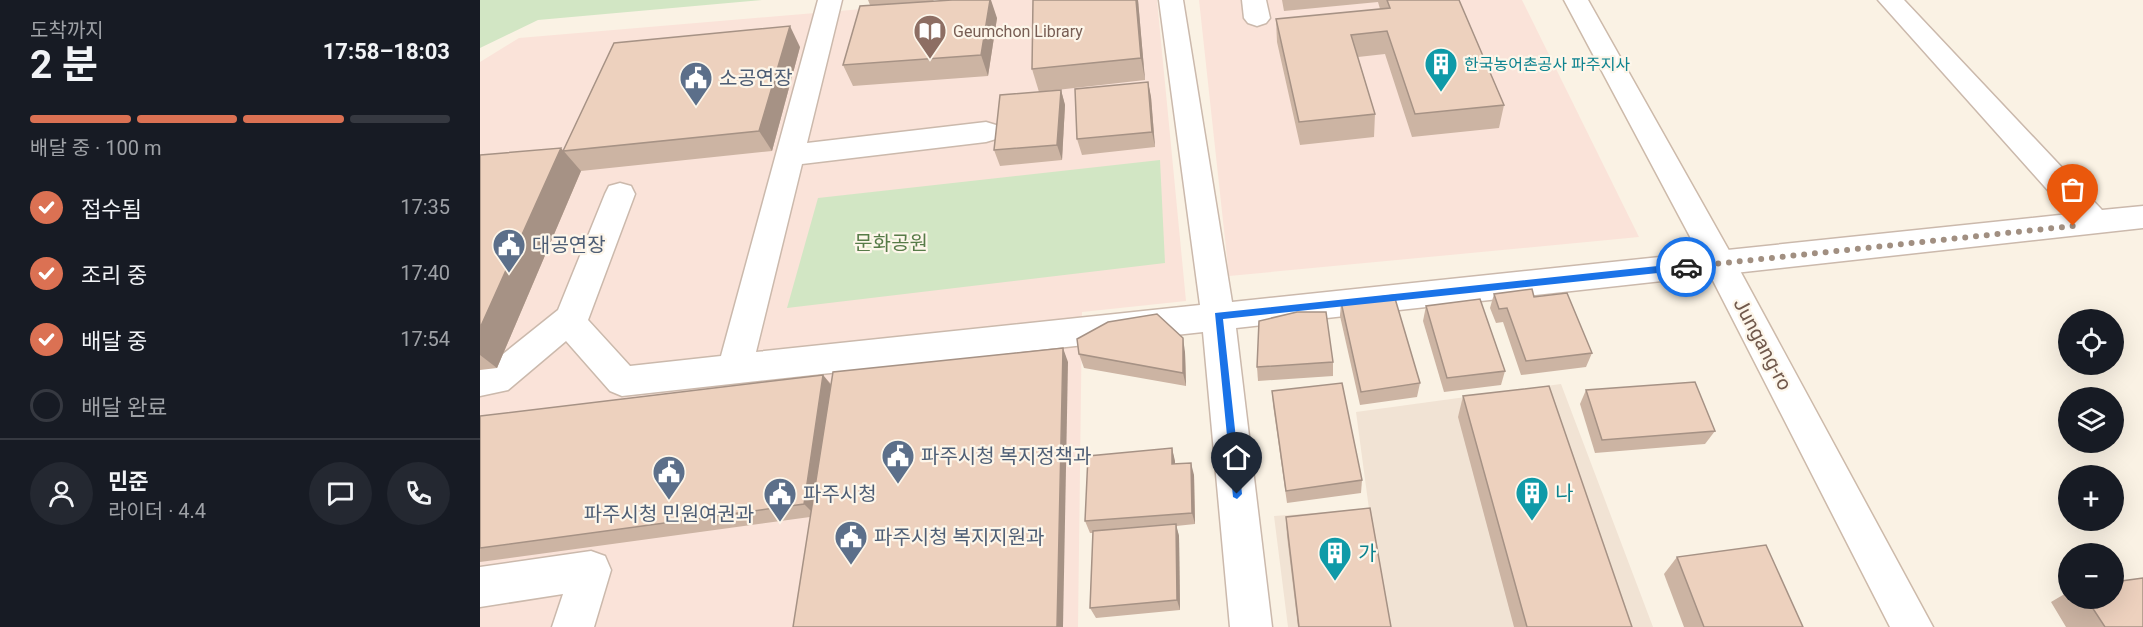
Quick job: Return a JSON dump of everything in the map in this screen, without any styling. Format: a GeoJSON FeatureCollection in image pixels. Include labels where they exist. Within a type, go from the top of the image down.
{"type":"FeatureCollection","features":[{"type":"Feature","properties":{"kind":"street"},"geometry":{"type":"LineString","coordinates":[[735,369],[830,0]]}},
{"type":"Feature","properties":{"kind":"street"},"geometry":{"type":"LineString","coordinates":[[1171,0],[1218,316],[1251,627]]}},
{"type":"Feature","properties":{"kind":"street","name":"Jungang-ro"},"geometry":{"type":"LineString","coordinates":[[1576,0],[1720,263],[1912,627]]}},
{"type":"Feature","properties":{"kind":"street"},"geometry":{"type":"LineString","coordinates":[[1890,0],[2096,223]]}},
{"type":"Feature","properties":{"kind":"street"},"geometry":{"type":"LineString","coordinates":[[791,155],[986,132]]}},
{"type":"Feature","properties":{"kind":"street"},"geometry":{"type":"LineString","coordinates":[[480,381],[496,380],[571,318],[620,194]]}},
{"type":"Feature","properties":{"kind":"street"},"geometry":{"type":"LineString","coordinates":[[571,318],[572,325],[622,381],[2143,217]]}},
{"type":"Feature","properties":{"kind":"street"},"geometry":{"type":"LineString","coordinates":[[480,587],[591,570],[573,627]]}},
{"type":"Feature","properties":{"kind":"shaded area"},"geometry":{"type":"Polygon","coordinates":[[[969,0],[1157,0],[1186,301],[1082,312],[1078,627],[480,627],[480,62],[519,38],[969,0]]]}},
{"type":"Feature","properties":{"kind":"shaded area"},"geometry":{"type":"Polygon","coordinates":[[[1199,0],[1522,0],[1639,237],[1229,276],[1199,0]]]}},
{"type":"Feature","properties":{"kind":"shaded area"},"geometry":{"type":"Polygon","coordinates":[[[1561,384],[1653,627],[1288,627],[1274,516],[1369,509],[1356,412],[1561,384]]]}},
{"type":"Feature","properties":{"kind":"green space"},"geometry":{"type":"Polygon","coordinates":[[[480,0],[762,0],[538,20],[480,48],[480,0]]]}},
{"type":"Feature","properties":{"kind":"green space","name":"문화공원"},"geometry":{"type":"Polygon","coordinates":[[[1160,160],[1165,263],[787,308],[818,198],[1160,160]]]}},
{"type":"Feature","properties":{"kind":"building"},"geometry":{"type":"Polygon","coordinates":[[[990,0],[981,55],[843,65],[860,6],[990,0]]]}},
{"type":"Feature","properties":{"kind":"building"},"geometry":{"type":"Polygon","coordinates":[[[1033,0],[1136,0],[1141,58],[1032,69],[1033,0]]]}},
{"type":"Feature","properties":{"kind":"building","name":"한국농어촌공사 파주지사"},"geometry":{"type":"Polygon","coordinates":[[[1387,0],[1459,0],[1504,105],[1415,114],[1387,31],[1351,35],[1375,114],[1299,122],[1276,19],[1390,8],[1387,0]]]}},
{"type":"Feature","properties":{"kind":"building","name":"소공연장"},"geometry":{"type":"Polygon","coordinates":[[[790,26],[759,131],[563,151],[614,43],[790,26]]]}},
{"type":"Feature","properties":{"kind":"building"},"geometry":{"type":"Polygon","coordinates":[[[1148,82],[1152,132],[1077,139],[1075,89],[1148,82]]]}},
{"type":"Feature","properties":{"kind":"building"},"geometry":{"type":"Polygon","coordinates":[[[1061,90],[1057,145],[994,150],[1000,95],[1061,90]]]}},
{"type":"Feature","properties":{"kind":"building"},"geometry":{"type":"Polygon","coordinates":[[[561,148],[480,328],[480,155],[561,148]]]}},
{"type":"Feature","properties":{"kind":"building"},"geometry":{"type":"Polygon","coordinates":[[[1532,289],[1534,297],[1567,293],[1592,353],[1526,361],[1507,308],[1499,309],[1494,294],[1532,289]]]}},
{"type":"Feature","properties":{"kind":"building"},"geometry":{"type":"Polygon","coordinates":[[[1394,295],[1420,383],[1361,392],[1341,302],[1394,295]]]}},
{"type":"Feature","properties":{"kind":"building"},"geometry":{"type":"Polygon","coordinates":[[[1480,299],[1505,371],[1447,378],[1426,306],[1480,299]]]}},
{"type":"Feature","properties":{"kind":"building"},"geometry":{"type":"Polygon","coordinates":[[[1297,312],[1326,312],[1333,362],[1257,367],[1259,321],[1297,312]]]}},
{"type":"Feature","properties":{"kind":"building"},"geometry":{"type":"Polygon","coordinates":[[[1157,314],[1183,338],[1183,373],[1079,354],[1077,339],[1108,322],[1157,314]]]}},
{"type":"Feature","properties":{"kind":"building"},"geometry":{"type":"Polygon","coordinates":[[[1063,348],[1057,627],[793,627],[833,372],[1063,348]]]}},
{"type":"Feature","properties":{"kind":"building"},"geometry":{"type":"Polygon","coordinates":[[[823,375],[804,504],[480,548],[480,416],[823,375]]]}},
{"type":"Feature","properties":{"kind":"building"},"geometry":{"type":"Polygon","coordinates":[[[1695,382],[1715,431],[1602,440],[1586,390],[1695,382]]]}},
{"type":"Feature","properties":{"kind":"building"},"geometry":{"type":"Polygon","coordinates":[[[1342,383],[1362,480],[1286,491],[1272,391],[1342,383]]]}},
{"type":"Feature","properties":{"kind":"building","name":"나"},"geometry":{"type":"Polygon","coordinates":[[[1549,386],[1632,627],[1527,627],[1463,396],[1549,386]]]}},
{"type":"Feature","properties":{"kind":"building"},"geometry":{"type":"Polygon","coordinates":[[[1172,448],[1172,464],[1191,463],[1192,513],[1085,521],[1088,456],[1172,448]]]}},
{"type":"Feature","properties":{"kind":"building","name":"가"},"geometry":{"type":"Polygon","coordinates":[[[1370,508],[1391,627],[1299,627],[1286,517],[1370,508]]]}},
{"type":"Feature","properties":{"kind":"building"},"geometry":{"type":"Polygon","coordinates":[[[1176,524],[1177,600],[1090,608],[1093,531],[1176,524]]]}},
{"type":"Feature","properties":{"kind":"building"},"geometry":{"type":"Polygon","coordinates":[[[1766,545],[1803,627],[1704,627],[1677,557],[1766,545]]]}},
{"type":"Feature","properties":{"kind":"building"},"geometry":{"type":"Polygon","coordinates":[[[2143,578],[2143,627],[2105,627],[2093,609],[2124,609],[2124,581],[2143,578]]]}},
{"type":"Feature","properties":{"kind":"way so far"},"geometry":{"type":"LineString","coordinates":[[1686,267],[2073,226]]}},
{"type":"Feature","properties":{"kind":"place","name":"Geumchon Library"},"geometry":{"type":"Point","coordinates":[930,60]}},
{"type":"Feature","properties":{"kind":"place","name":"한국농어촌공사 파주지사"},"geometry":{"type":"Point","coordinates":[1441,93]}},
{"type":"Feature","properties":{"kind":"place","name":"소공연장"},"geometry":{"type":"Point","coordinates":[696,107]}},
{"type":"Feature","properties":{"kind":"place","name":"대공연장"},"geometry":{"type":"Point","coordinates":[509,274]}},
{"type":"Feature","properties":{"kind":"place","name":"파주시청 복지정책과"},"geometry":{"type":"Point","coordinates":[898,485]}},
{"type":"Feature","properties":{"kind":"place","name":"파주시청 민원여권과"},"geometry":{"type":"Point","coordinates":[669,501]}},
{"type":"Feature","properties":{"kind":"place","name":"나"},"geometry":{"type":"Point","coordinates":[1532,522]}},
{"type":"Feature","properties":{"kind":"place","name":"파주시청"},"geometry":{"type":"Point","coordinates":[780,523]}},
{"type":"Feature","properties":{"kind":"place","name":"파주시청 복지지원과"},"geometry":{"type":"Point","coordinates":[851,566]}},
{"type":"Feature","properties":{"kind":"place","name":"가"},"geometry":{"type":"Point","coordinates":[1335,582]}},
{"type":"Feature","properties":{"kind":"route"},"geometry":{"type":"LineString","coordinates":[[1237,494],[1218,316],[1686,267]]}}]}
